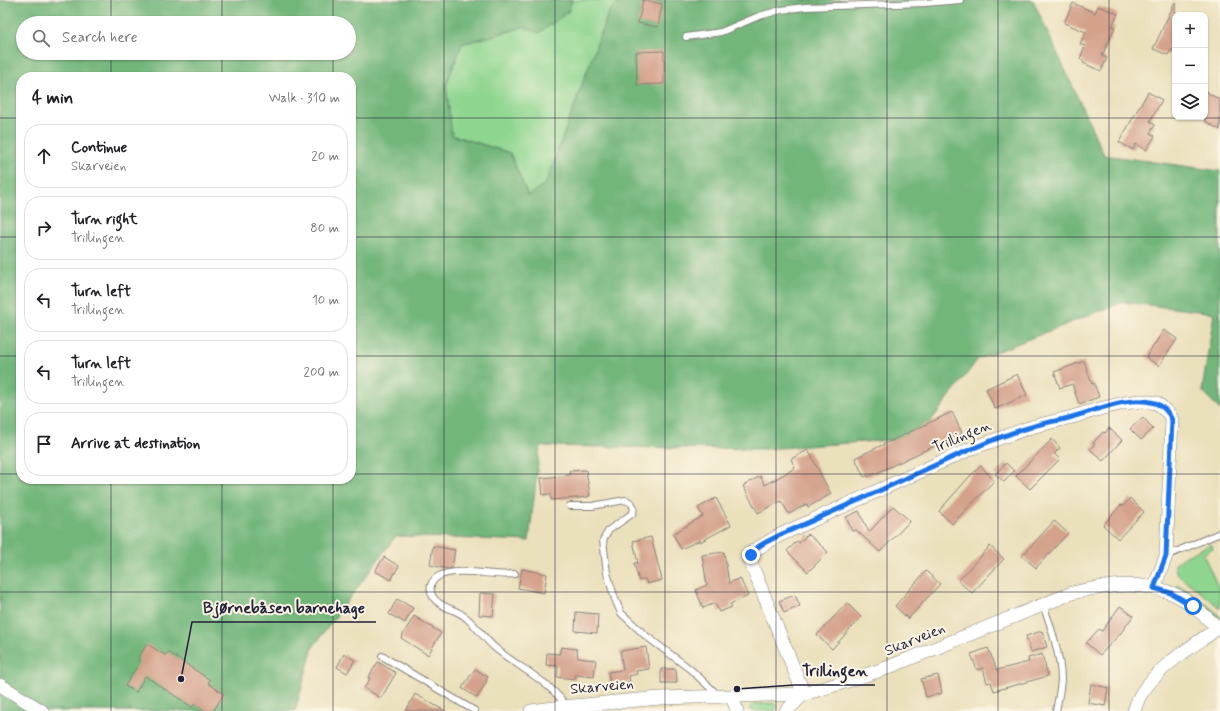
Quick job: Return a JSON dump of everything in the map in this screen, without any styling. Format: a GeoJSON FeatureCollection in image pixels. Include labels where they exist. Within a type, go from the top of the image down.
{"type":"FeatureCollection","features":[{"type":"Feature","properties":{"kind":"street","name":"Trillingen"},"geometry":{"type":"LineString","coordinates":[[804,694],[752,566],[750,560],[753,551],[780,535],[970,449],[1006,435],[1051,421],[1124,403],[1141,401],[1157,404],[1169,414],[1172,420],[1166,556],[1154,588]]}},
{"type":"Feature","properties":{"kind":"street","name":"Skarveien"},"geometry":{"type":"LineString","coordinates":[[531,711],[566,706],[660,698],[804,694],[884,669],[1072,593],[1097,587],[1128,585],[1154,588],[1171,593],[1193,606],[1219,629]]}},
{"type":"Feature","properties":{"kind":"street"},"geometry":{"type":"LineString","coordinates":[[1134,711],[1140,695],[1169,662],[1190,646],[1219,629]]}},
{"type":"Feature","properties":{"kind":"street"},"geometry":{"type":"LineString","coordinates":[[0,685],[42,711]]}},
{"type":"Feature","properties":{"kind":"street"},"geometry":{"type":"LineString","coordinates":[[786,711],[804,694]]}},
{"type":"Feature","properties":{"kind":"street"},"geometry":{"type":"LineString","coordinates":[[726,696],[737,711]]}},
{"type":"Feature","properties":{"kind":"lane"},"geometry":{"type":"LineString","coordinates":[[686,37],[721,32],[759,16],[789,9],[960,0]]}},
{"type":"Feature","properties":{"kind":"lane"},"geometry":{"type":"LineString","coordinates":[[570,506],[592,506],[625,500],[633,504],[633,513],[609,530],[603,540],[608,573],[620,613],[642,632],[726,696]]}},
{"type":"Feature","properties":{"kind":"lane"},"geometry":{"type":"LineString","coordinates":[[1166,556],[1220,533]]}},
{"type":"Feature","properties":{"kind":"lane"},"geometry":{"type":"LineString","coordinates":[[515,574],[504,576],[486,573],[452,573],[441,575],[432,583],[431,593],[434,599],[465,617],[495,648],[545,683],[561,698],[566,706]]}},
{"type":"Feature","properties":{"kind":"lane"},"geometry":{"type":"LineString","coordinates":[[1043,605],[1051,627],[1060,671],[1060,694],[1056,711]]}},
{"type":"Feature","properties":{"kind":"lane"},"geometry":{"type":"LineString","coordinates":[[382,656],[475,711]]}},
{"type":"Feature","properties":{"kind":"green space"},"geometry":{"type":"Polygon","coordinates":[[[0,0],[572,0],[568,12],[539,33],[524,27],[462,44],[446,85],[452,135],[510,153],[528,196],[546,183],[609,11],[622,0],[1033,0],[1104,155],[1220,171],[1220,410],[1202,391],[1214,313],[1123,302],[978,359],[918,438],[765,449],[540,446],[529,541],[396,536],[313,647],[295,711],[0,711],[0,0]]]}},
{"type":"Feature","properties":{"kind":"green space"},"geometry":{"type":"Polygon","coordinates":[[[572,0],[622,0],[609,11],[546,183],[528,196],[510,153],[452,135],[446,85],[462,44],[524,27],[568,12],[572,0]]]}},
{"type":"Feature","properties":{"kind":"green space"},"geometry":{"type":"Polygon","coordinates":[[[1211,544],[1213,548],[1203,554],[1219,589],[1220,588],[1220,608],[1180,577],[1175,569],[1175,564],[1182,558],[1211,544]]]}},
{"type":"Feature","properties":{"kind":"green space"},"geometry":{"type":"Polygon","coordinates":[[[1179,585],[1201,600],[1220,616],[1220,619],[1199,602],[1178,589],[1177,586],[1179,585]]]}},
{"type":"Feature","properties":{"kind":"green space"},"geometry":{"type":"Polygon","coordinates":[[[773,703],[777,706],[775,711],[750,711],[750,707],[754,704],[773,703]]]}},
{"type":"Feature","properties":{"kind":"building"},"geometry":{"type":"Polygon","coordinates":[[[643,0],[662,4],[658,27],[638,23],[643,0]]]}},
{"type":"Feature","properties":{"kind":"building"},"geometry":{"type":"Polygon","coordinates":[[[1175,2],[1175,12],[1172,12],[1172,50],[1168,55],[1153,49],[1175,2]]]}},
{"type":"Feature","properties":{"kind":"building"},"geometry":{"type":"Polygon","coordinates":[[[1073,3],[1095,13],[1098,6],[1118,14],[1112,26],[1115,27],[1102,56],[1107,58],[1101,71],[1083,63],[1084,61],[1080,59],[1085,46],[1080,44],[1086,32],[1064,23],[1073,3]]]}},
{"type":"Feature","properties":{"kind":"building"},"geometry":{"type":"Polygon","coordinates":[[[664,51],[664,84],[637,85],[636,52],[664,51]]]}},
{"type":"Feature","properties":{"kind":"building"},"geometry":{"type":"Polygon","coordinates":[[[1148,92],[1162,100],[1150,121],[1155,125],[1150,133],[1155,136],[1146,150],[1136,144],[1133,150],[1119,142],[1148,92]]]}},
{"type":"Feature","properties":{"kind":"building"},"geometry":{"type":"Polygon","coordinates":[[[1208,93],[1220,100],[1220,130],[1205,121],[1208,120],[1208,93]]]}},
{"type":"Feature","properties":{"kind":"building"},"geometry":{"type":"Polygon","coordinates":[[[1164,330],[1177,339],[1159,366],[1146,357],[1164,330]]]}},
{"type":"Feature","properties":{"kind":"building"},"geometry":{"type":"Polygon","coordinates":[[[1084,361],[1092,384],[1094,383],[1099,397],[1079,404],[1072,384],[1060,388],[1054,372],[1084,361]]]}},
{"type":"Feature","properties":{"kind":"building"},"geometry":{"type":"Polygon","coordinates":[[[1017,374],[1027,395],[995,409],[986,389],[1017,374]]]}},
{"type":"Feature","properties":{"kind":"building"},"geometry":{"type":"Polygon","coordinates":[[[952,412],[962,433],[868,477],[867,475],[864,477],[855,458],[952,412]]]}},
{"type":"Feature","properties":{"kind":"building"},"geometry":{"type":"Polygon","coordinates":[[[1143,417],[1153,429],[1141,440],[1130,429],[1143,417]]]}},
{"type":"Feature","properties":{"kind":"building"},"geometry":{"type":"Polygon","coordinates":[[[1109,428],[1122,440],[1103,461],[1090,449],[1095,444],[1093,443],[1109,428]]]}},
{"type":"Feature","properties":{"kind":"building"},"geometry":{"type":"Polygon","coordinates":[[[1052,439],[1060,448],[1054,454],[1060,459],[1030,489],[1016,476],[1052,439]]]}},
{"type":"Feature","properties":{"kind":"building"},"geometry":{"type":"Polygon","coordinates":[[[808,450],[831,494],[808,507],[807,504],[789,514],[781,501],[758,513],[743,486],[760,476],[765,485],[795,468],[791,459],[808,450]]]}},
{"type":"Feature","properties":{"kind":"building"},"geometry":{"type":"Polygon","coordinates":[[[1006,463],[1014,471],[1004,482],[995,474],[1006,463]]]}},
{"type":"Feature","properties":{"kind":"building"},"geometry":{"type":"Polygon","coordinates":[[[981,466],[994,481],[952,524],[939,511],[981,466]]]}},
{"type":"Feature","properties":{"kind":"building"},"geometry":{"type":"Polygon","coordinates":[[[586,470],[590,496],[551,500],[551,494],[543,495],[541,478],[570,475],[569,471],[586,470]]]}},
{"type":"Feature","properties":{"kind":"building"},"geometry":{"type":"Polygon","coordinates":[[[716,498],[731,525],[700,542],[700,540],[681,549],[673,534],[703,516],[698,508],[716,498]]]}},
{"type":"Feature","properties":{"kind":"building"},"geometry":{"type":"Polygon","coordinates":[[[1130,498],[1144,512],[1118,539],[1103,525],[1121,505],[1123,506],[1130,498]]]}},
{"type":"Feature","properties":{"kind":"building"},"geometry":{"type":"Polygon","coordinates":[[[893,506],[910,521],[880,552],[856,530],[852,531],[846,517],[859,511],[869,532],[893,506]]]}},
{"type":"Feature","properties":{"kind":"building"},"geometry":{"type":"Polygon","coordinates":[[[1054,521],[1068,533],[1036,568],[1022,556],[1054,521]]]}},
{"type":"Feature","properties":{"kind":"building"},"geometry":{"type":"Polygon","coordinates":[[[808,534],[828,552],[808,572],[787,551],[797,541],[799,543],[808,534]]]}},
{"type":"Feature","properties":{"kind":"building"},"geometry":{"type":"Polygon","coordinates":[[[651,537],[662,580],[647,584],[645,579],[639,581],[634,563],[638,563],[633,541],[651,537]]]}},
{"type":"Feature","properties":{"kind":"building"},"geometry":{"type":"Polygon","coordinates":[[[433,546],[455,550],[452,568],[448,569],[430,565],[433,546]]]}},
{"type":"Feature","properties":{"kind":"building"},"geometry":{"type":"Polygon","coordinates":[[[990,546],[1004,559],[972,593],[958,581],[990,546]]]}},
{"type":"Feature","properties":{"kind":"building"},"geometry":{"type":"Polygon","coordinates":[[[724,552],[729,583],[740,578],[748,596],[730,604],[732,607],[719,612],[715,603],[703,608],[696,590],[707,585],[702,555],[724,552]]]}},
{"type":"Feature","properties":{"kind":"building"},"geometry":{"type":"Polygon","coordinates":[[[384,557],[399,566],[391,580],[375,571],[384,557]]]}},
{"type":"Feature","properties":{"kind":"building"},"geometry":{"type":"Polygon","coordinates":[[[522,569],[547,574],[544,593],[518,588],[522,569]]]}},
{"type":"Feature","properties":{"kind":"building"},"geometry":{"type":"Polygon","coordinates":[[[926,571],[940,584],[908,619],[895,606],[926,571]]]}},
{"type":"Feature","properties":{"kind":"building"},"geometry":{"type":"Polygon","coordinates":[[[480,593],[495,594],[493,616],[479,615],[480,593]]]}},
{"type":"Feature","properties":{"kind":"building"},"geometry":{"type":"Polygon","coordinates":[[[795,595],[800,606],[784,613],[779,601],[795,595]]]}},
{"type":"Feature","properties":{"kind":"building"},"geometry":{"type":"Polygon","coordinates":[[[397,599],[413,608],[405,623],[389,614],[397,599]]]}},
{"type":"Feature","properties":{"kind":"building"},"geometry":{"type":"Polygon","coordinates":[[[847,603],[861,617],[832,649],[817,635],[847,603]]]}},
{"type":"Feature","properties":{"kind":"building"},"geometry":{"type":"Polygon","coordinates":[[[1120,606],[1133,616],[1120,634],[1100,655],[1086,643],[1099,629],[1102,631],[1120,606]]]}},
{"type":"Feature","properties":{"kind":"building"},"geometry":{"type":"Polygon","coordinates":[[[576,612],[598,614],[597,633],[575,631],[576,612]]]}},
{"type":"Feature","properties":{"kind":"building"},"geometry":{"type":"Polygon","coordinates":[[[414,616],[441,633],[428,655],[401,638],[414,616]]]}},
{"type":"Feature","properties":{"kind":"building"},"geometry":{"type":"Polygon","coordinates":[[[1042,631],[1047,647],[1031,652],[1026,636],[1042,631]]]}},
{"type":"Feature","properties":{"kind":"building"},"geometry":{"type":"Polygon","coordinates":[[[147,644],[165,655],[168,652],[210,680],[208,683],[224,694],[213,711],[206,711],[195,704],[192,707],[145,676],[136,692],[125,686],[139,663],[138,658],[147,644]]]}},
{"type":"Feature","properties":{"kind":"building"},"geometry":{"type":"Polygon","coordinates":[[[561,647],[577,649],[578,658],[596,660],[594,677],[576,675],[575,679],[557,677],[558,666],[546,665],[547,653],[559,654],[561,647]]]}},
{"type":"Feature","properties":{"kind":"building"},"geometry":{"type":"Polygon","coordinates":[[[646,647],[649,669],[636,671],[637,674],[629,676],[630,682],[610,684],[608,672],[623,670],[620,651],[646,647]]]}},
{"type":"Feature","properties":{"kind":"building"},"geometry":{"type":"Polygon","coordinates":[[[988,648],[997,670],[1029,662],[1028,658],[1042,654],[1048,676],[994,691],[991,682],[987,683],[983,668],[977,670],[971,654],[988,648]]]}},
{"type":"Feature","properties":{"kind":"building"},"geometry":{"type":"Polygon","coordinates":[[[344,654],[355,660],[347,673],[337,667],[344,654]]]}},
{"type":"Feature","properties":{"kind":"building"},"geometry":{"type":"Polygon","coordinates":[[[378,662],[396,673],[381,698],[364,688],[370,679],[368,678],[378,662]]]}},
{"type":"Feature","properties":{"kind":"building"},"geometry":{"type":"Polygon","coordinates":[[[475,669],[488,677],[477,698],[462,688],[475,669]]]}},
{"type":"Feature","properties":{"kind":"building"},"geometry":{"type":"Polygon","coordinates":[[[661,669],[676,669],[677,683],[661,683],[661,669]]]}},
{"type":"Feature","properties":{"kind":"building"},"geometry":{"type":"Polygon","coordinates":[[[938,675],[942,693],[926,697],[921,679],[938,675]]]}},
{"type":"Feature","properties":{"kind":"building"},"geometry":{"type":"Polygon","coordinates":[[[1091,684],[1108,688],[1105,706],[1088,703],[1091,684]]]}},
{"type":"Feature","properties":{"kind":"building"},"geometry":{"type":"Polygon","coordinates":[[[415,694],[445,711],[406,711],[415,694]]]}},
{"type":"Feature","properties":{"kind":"place","name":"Bjørnebåsen barnehage"},"geometry":{"type":"Point","coordinates":[181,679]}},
{"type":"Feature","properties":{"kind":"place","name":"Trillingen"},"geometry":{"type":"Point","coordinates":[737,689]}},
{"type":"Feature","properties":{"kind":"route"},"geometry":{"type":"LineString","coordinates":[[751,555],[753,551],[780,535],[970,449],[1006,435],[1051,421],[1124,403],[1141,401],[1157,404],[1169,414],[1172,420],[1166,556],[1154,588],[1171,593],[1193,606]]}}]}
